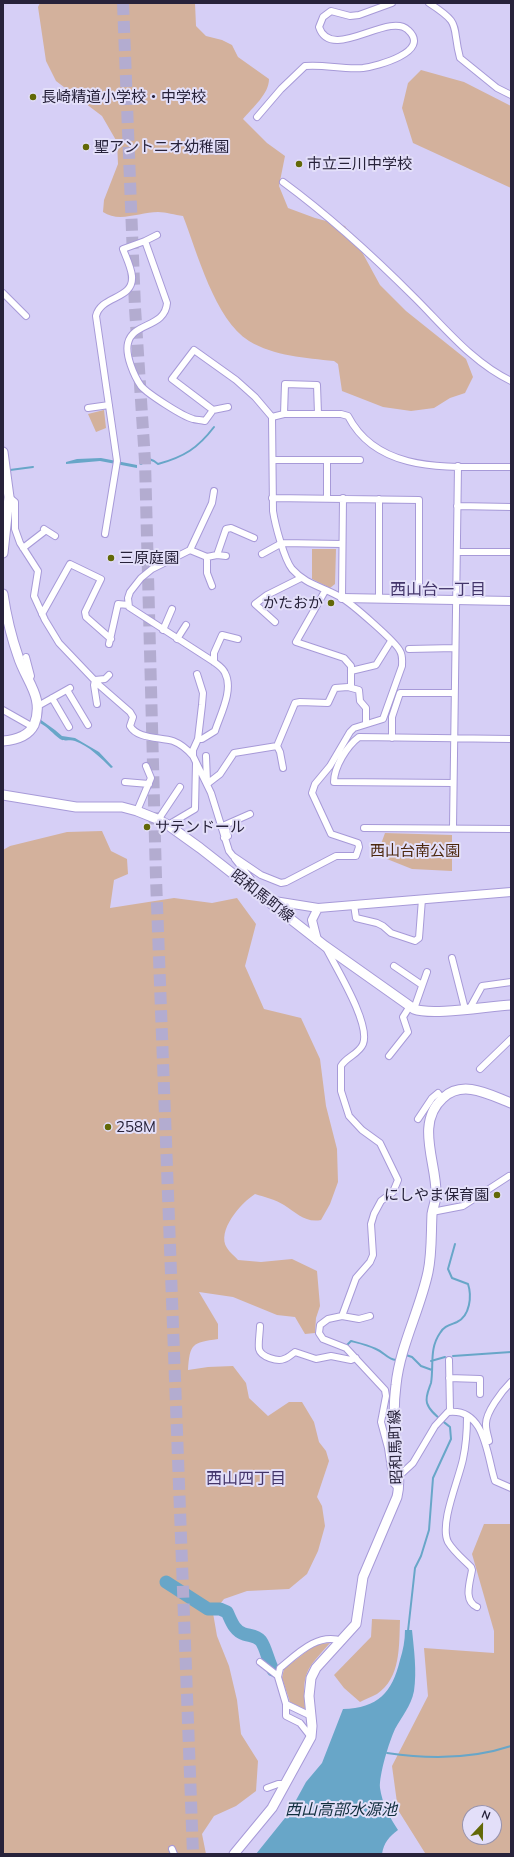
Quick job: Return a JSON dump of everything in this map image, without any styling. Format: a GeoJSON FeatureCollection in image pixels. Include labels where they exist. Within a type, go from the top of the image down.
{"type":"FeatureCollection","features":[{"type":"Feature","properties":{"kind":"main road"},"geometry":{"type":"LineString","coordinates":[[3,452],[9,497],[3,553]]}},
{"type":"Feature","properties":{"kind":"main road"},"geometry":{"type":"LineString","coordinates":[[3,594],[18,657],[38,706],[38,713],[32,727],[26,735],[14,740],[3,741]]}},
{"type":"Feature","properties":{"kind":"main road","name":"昭和馬町線"},"geometry":{"type":"LineString","coordinates":[[3,795],[76,807],[122,807],[137,811],[158,820],[251,887],[325,946],[412,1008]]}},
{"type":"Feature","properties":{"kind":"main road"},"geometry":{"type":"LineString","coordinates":[[412,1008],[424,1011],[511,1005]]}},
{"type":"Feature","properties":{"kind":"main road"},"geometry":{"type":"LineString","coordinates":[[442,1098],[459,1090],[473,1088],[511,1103]]}},
{"type":"Feature","properties":{"kind":"main road","name":"昭和馬町線"},"geometry":{"type":"LineString","coordinates":[[234,1854],[272,1808],[311,1737],[312,1716],[309,1696],[311,1678],[316,1668],[358,1622],[363,1577],[391,1514],[399,1489],[394,1410],[396,1384],[401,1359],[428,1271],[432,1242],[432,1212],[436,1196],[429,1143],[430,1124],[433,1113],[442,1098]]}},
{"type":"Feature","properties":{"kind":"main road","name":"昭和馬町線"},"geometry":{"type":"LineString","coordinates":[[242,1854],[250,1836]]}},
{"type":"Feature","properties":{"kind":"street"},"geometry":{"type":"LineString","coordinates":[[257,117],[281,89],[305,66],[363,68],[407,54],[411,50],[413,41],[410,32],[403,27],[392,26],[339,40],[333,40],[325,36],[320,30],[320,21],[331,11],[350,16],[359,15],[392,3]]}},
{"type":"Feature","properties":{"kind":"street"},"geometry":{"type":"LineString","coordinates":[[429,3],[446,15],[454,24],[460,58],[497,88],[511,95]]}},
{"type":"Feature","properties":{"kind":"street"},"geometry":{"type":"LineString","coordinates":[[283,182],[320,209],[374,257],[481,364],[511,381]]}},
{"type":"Feature","properties":{"kind":"street"},"geometry":{"type":"LineString","coordinates":[[105,534],[117,461],[96,316],[100,306],[108,300],[122,296],[130,285],[132,277],[123,249],[157,235]]}},
{"type":"Feature","properties":{"kind":"street"},"geometry":{"type":"LineString","coordinates":[[145,241],[166,307],[160,318],[132,334],[130,337],[127,349],[135,373],[141,385],[148,392],[180,413],[193,419],[205,421],[213,410],[228,407]]}},
{"type":"Feature","properties":{"kind":"street"},"geometry":{"type":"LineString","coordinates":[[3,293],[26,316]]}},
{"type":"Feature","properties":{"kind":"street"},"geometry":{"type":"LineString","coordinates":[[213,410],[172,379],[194,350],[236,380],[255,397],[272,417],[272,498],[275,524],[290,567],[302,578],[325,591],[342,598],[391,640],[400,651],[403,659],[402,666],[383,719],[354,728],[350,732],[330,766],[316,784],[312,793],[331,834],[358,843],[359,850],[356,856],[336,856],[292,880],[281,883],[261,875],[233,856]]}},
{"type":"Feature","properties":{"kind":"street"},"geometry":{"type":"LineString","coordinates":[[284,414],[285,384],[317,385],[318,414]]}},
{"type":"Feature","properties":{"kind":"street"},"geometry":{"type":"LineString","coordinates":[[88,408],[108,405]]}},
{"type":"Feature","properties":{"kind":"street"},"geometry":{"type":"LineString","coordinates":[[272,417],[284,414],[348,416],[352,424],[370,445],[400,460],[420,464],[511,467]]}},
{"type":"Feature","properties":{"kind":"street"},"geometry":{"type":"LineString","coordinates":[[273,460],[360,460]]}},
{"type":"Feature","properties":{"kind":"street"},"geometry":{"type":"LineString","coordinates":[[327,460],[327,498]]}},
{"type":"Feature","properties":{"kind":"street"},"geometry":{"type":"LineString","coordinates":[[453,828],[454,648],[458,466]]}},
{"type":"Feature","properties":{"kind":"street"},"geometry":{"type":"LineString","coordinates":[[128,605],[130,592],[152,569],[190,550],[212,503],[214,491]]}},
{"type":"Feature","properties":{"kind":"street"},"geometry":{"type":"LineString","coordinates":[[9,497],[15,502],[15,530],[23,548],[38,571],[34,596],[42,614],[59,643],[133,716],[130,726],[133,730],[155,738],[173,741],[182,745],[193,756],[206,784],[229,851],[250,879],[251,887]]}},
{"type":"Feature","properties":{"kind":"street"},"geometry":{"type":"LineString","coordinates":[[272,498],[419,500],[419,598]]}},
{"type":"Feature","properties":{"kind":"street"},"geometry":{"type":"LineString","coordinates":[[342,598],[343,498]]}},
{"type":"Feature","properties":{"kind":"street"},"geometry":{"type":"LineString","coordinates":[[379,499],[379,598]]}},
{"type":"Feature","properties":{"kind":"street"},"geometry":{"type":"LineString","coordinates":[[458,506],[511,507]]}},
{"type":"Feature","properties":{"kind":"street"},"geometry":{"type":"LineString","coordinates":[[217,555],[226,529],[231,528],[254,538]]}},
{"type":"Feature","properties":{"kind":"street"},"geometry":{"type":"LineString","coordinates":[[23,548],[44,529],[55,536]]}},
{"type":"Feature","properties":{"kind":"street"},"geometry":{"type":"LineString","coordinates":[[262,554],[282,543],[342,544]]}},
{"type":"Feature","properties":{"kind":"street"},"geometry":{"type":"LineString","coordinates":[[190,550],[208,557],[217,555],[226,556]]}},
{"type":"Feature","properties":{"kind":"street"},"geometry":{"type":"LineString","coordinates":[[457,552],[511,552]]}},
{"type":"Feature","properties":{"kind":"street"},"geometry":{"type":"LineString","coordinates":[[208,557],[207,573],[212,586]]}},
{"type":"Feature","properties":{"kind":"street"},"geometry":{"type":"LineString","coordinates":[[42,614],[70,564],[101,579],[85,612],[86,617],[110,642],[118,604],[128,605],[223,669],[227,677],[228,686],[226,700],[215,731],[202,739],[198,739]]}},
{"type":"Feature","properties":{"kind":"street"},"geometry":{"type":"LineString","coordinates":[[275,622],[255,604],[266,595],[302,578]]}},
{"type":"Feature","properties":{"kind":"street"},"geometry":{"type":"LineString","coordinates":[[325,591],[296,642],[344,658],[351,666],[351,688]]}},
{"type":"Feature","properties":{"kind":"street"},"geometry":{"type":"LineString","coordinates":[[342,598],[511,600]]}},
{"type":"Feature","properties":{"kind":"street"},"geometry":{"type":"LineString","coordinates":[[164,630],[172,609]]}},
{"type":"Feature","properties":{"kind":"street"},"geometry":{"type":"LineString","coordinates":[[177,639],[186,625]]}},
{"type":"Feature","properties":{"kind":"street"},"geometry":{"type":"LineString","coordinates":[[214,662],[214,653],[222,635],[238,639]]}},
{"type":"Feature","properties":{"kind":"street"},"geometry":{"type":"LineString","coordinates":[[351,671],[376,665],[391,640]]}},
{"type":"Feature","properties":{"kind":"street"},"geometry":{"type":"LineString","coordinates":[[410,649],[454,648]]}},
{"type":"Feature","properties":{"kind":"street"},"geometry":{"type":"LineString","coordinates":[[26,656],[31,676],[29,681]]}},
{"type":"Feature","properties":{"kind":"street"},"geometry":{"type":"LineString","coordinates":[[193,756],[193,750],[198,739],[202,692],[197,674]]}},
{"type":"Feature","properties":{"kind":"street"},"geometry":{"type":"LineString","coordinates":[[95,680],[105,679],[109,675]]}},
{"type":"Feature","properties":{"kind":"street"},"geometry":{"type":"LineString","coordinates":[[95,680],[94,685],[97,704]]}},
{"type":"Feature","properties":{"kind":"street"},"geometry":{"type":"LineString","coordinates":[[283,768],[280,752],[277,746],[295,704],[300,702],[328,703],[336,688],[351,688],[358,690],[360,701],[366,708],[366,724]]}},
{"type":"Feature","properties":{"kind":"street"},"geometry":{"type":"LineString","coordinates":[[38,706],[68,689],[88,725]]}},
{"type":"Feature","properties":{"kind":"street"},"geometry":{"type":"LineString","coordinates":[[392,738],[392,717],[400,693],[454,693]]}},
{"type":"Feature","properties":{"kind":"street"},"geometry":{"type":"LineString","coordinates":[[52,698],[69,727]]}},
{"type":"Feature","properties":{"kind":"street"},"geometry":{"type":"LineString","coordinates":[[3,710],[32,727]]}},
{"type":"Feature","properties":{"kind":"street"},"geometry":{"type":"LineString","coordinates":[[3,736],[14,740]]}},
{"type":"Feature","properties":{"kind":"street"},"geometry":{"type":"LineString","coordinates":[[453,783],[334,782],[334,774],[353,742],[359,737],[511,739]]}},
{"type":"Feature","properties":{"kind":"street"},"geometry":{"type":"LineString","coordinates":[[206,784],[220,774],[234,753],[277,746]]}},
{"type":"Feature","properties":{"kind":"street"},"geometry":{"type":"LineString","coordinates":[[206,756],[206,784]]}},
{"type":"Feature","properties":{"kind":"street"},"geometry":{"type":"LineString","coordinates":[[168,826],[195,809],[196,763]]}},
{"type":"Feature","properties":{"kind":"street"},"geometry":{"type":"LineString","coordinates":[[137,811],[151,778],[146,766]]}},
{"type":"Feature","properties":{"kind":"street"},"geometry":{"type":"LineString","coordinates":[[125,782],[149,784]]}},
{"type":"Feature","properties":{"kind":"street"},"geometry":{"type":"LineString","coordinates":[[158,820],[180,787]]}},
{"type":"Feature","properties":{"kind":"street"},"geometry":{"type":"LineString","coordinates":[[224,838],[228,836],[225,825],[250,814]]}},
{"type":"Feature","properties":{"kind":"street"},"geometry":{"type":"LineString","coordinates":[[364,828],[511,829]]}},
{"type":"Feature","properties":{"kind":"street"},"geometry":{"type":"LineString","coordinates":[[268,900],[318,908],[511,892]]}},
{"type":"Feature","properties":{"kind":"street"},"geometry":{"type":"LineString","coordinates":[[354,905],[356,918],[377,923],[391,933],[415,941],[419,938],[422,899]]}},
{"type":"Feature","properties":{"kind":"street"},"geometry":{"type":"LineString","coordinates":[[317,940],[312,920],[318,908]]}},
{"type":"Feature","properties":{"kind":"street"},"geometry":{"type":"LineString","coordinates":[[325,946],[357,1007],[365,1033],[362,1046],[341,1066],[341,1092],[353,1121],[380,1143],[398,1180],[393,1192],[381,1200],[374,1214],[371,1224],[373,1255],[370,1262],[356,1278],[342,1316]]}},
{"type":"Feature","properties":{"kind":"street"},"geometry":{"type":"LineString","coordinates":[[452,958],[467,1008]]}},
{"type":"Feature","properties":{"kind":"street"},"geometry":{"type":"LineString","coordinates":[[394,966],[422,985]]}},
{"type":"Feature","properties":{"kind":"street"},"geometry":{"type":"LineString","coordinates":[[390,1056],[408,1032],[403,1017],[412,1008],[427,972]]}},
{"type":"Feature","properties":{"kind":"street"},"geometry":{"type":"LineString","coordinates":[[467,1008],[482,986],[511,982]]}},
{"type":"Feature","properties":{"kind":"street"},"geometry":{"type":"LineString","coordinates":[[480,1069],[511,1039]]}},
{"type":"Feature","properties":{"kind":"street"},"geometry":{"type":"LineString","coordinates":[[418,1119],[432,1098],[438,1093],[442,1098]]}},
{"type":"Feature","properties":{"kind":"street"},"geometry":{"type":"LineString","coordinates":[[432,1212],[463,1206],[509,1176]]}},
{"type":"Feature","properties":{"kind":"street"},"geometry":{"type":"LineString","coordinates":[[370,1316],[359,1319],[342,1316],[324,1322],[320,1325],[319,1333],[323,1339],[346,1348],[384,1390],[386,1396],[381,1422],[388,1448],[393,1483],[399,1489]]}},
{"type":"Feature","properties":{"kind":"street"},"geometry":{"type":"LineString","coordinates":[[260,1326],[259,1349],[262,1354],[272,1358],[280,1360],[286,1359],[295,1352],[316,1359],[331,1356],[351,1360],[356,1358]]}},
{"type":"Feature","properties":{"kind":"street"},"geometry":{"type":"LineString","coordinates":[[399,1476],[413,1463],[425,1442],[441,1420],[450,1411],[449,1360]]}},
{"type":"Feature","properties":{"kind":"street"},"geometry":{"type":"LineString","coordinates":[[449,1378],[480,1379],[480,1394]]}},
{"type":"Feature","properties":{"kind":"street"},"geometry":{"type":"LineString","coordinates":[[511,1382],[495,1401],[485,1424],[490,1445],[489,1462],[495,1481],[511,1488]]}},
{"type":"Feature","properties":{"kind":"street"},"geometry":{"type":"LineString","coordinates":[[450,1411],[472,1420],[484,1436],[489,1453]]}},
{"type":"Feature","properties":{"kind":"street"},"geometry":{"type":"LineString","coordinates":[[467,1417],[467,1438],[460,1475],[450,1503],[446,1535],[454,1550],[471,1567],[472,1570],[468,1592],[472,1603],[477,1607]]}},
{"type":"Feature","properties":{"kind":"street"},"geometry":{"type":"LineString","coordinates":[[311,1737],[300,1723],[286,1716],[286,1704],[278,1676],[280,1668],[314,1642],[324,1639],[336,1639],[342,1641]]}},
{"type":"Feature","properties":{"kind":"street"},"geometry":{"type":"LineString","coordinates":[[260,1662],[278,1676]]}},
{"type":"Feature","properties":{"kind":"street"},"geometry":{"type":"LineString","coordinates":[[286,1704],[312,1716]]}},
{"type":"Feature","properties":{"kind":"street"},"geometry":{"type":"LineString","coordinates":[[267,1788],[278,1784],[285,1784]]}},
{"type":"Feature","properties":{"kind":"green space"},"geometry":{"type":"Polygon","coordinates":[[[40,3],[195,3],[196,26],[206,36],[222,40],[232,45],[238,57],[269,79],[263,95],[243,119],[267,143],[285,156],[279,186],[288,208],[315,218],[345,226],[362,252],[380,285],[406,311],[466,359],[473,377],[465,393],[450,398],[434,408],[411,411],[383,407],[342,391],[338,364],[334,361],[290,356],[269,350],[249,341],[237,331],[226,318],[208,284],[183,216],[164,212],[151,212],[116,217],[103,212],[104,200],[118,164],[117,142],[102,116],[56,81],[46,61],[38,7],[40,3]]]}},
{"type":"Feature","properties":{"kind":"green space"},"geometry":{"type":"Polygon","coordinates":[[[421,70],[464,82],[511,106],[511,188],[413,143],[402,108],[408,83],[421,70]]]}},
{"type":"Feature","properties":{"kind":"green space"},"geometry":{"type":"Polygon","coordinates":[[[104,410],[106,428],[96,432],[88,414],[104,410]]]}},
{"type":"Feature","properties":{"kind":"green space"},"geometry":{"type":"Polygon","coordinates":[[[312,549],[336,549],[335,584],[330,588],[312,579],[312,549]]]}},
{"type":"Feature","properties":{"kind":"green space"},"geometry":{"type":"Polygon","coordinates":[[[102,831],[111,851],[127,859],[128,874],[114,880],[110,908],[174,898],[212,903],[237,898],[256,924],[245,966],[264,1009],[301,1018],[320,1059],[326,1106],[337,1149],[338,1182],[330,1204],[321,1220],[315,1221],[306,1219],[281,1203],[255,1194],[243,1204],[232,1218],[227,1226],[224,1241],[227,1248],[238,1260],[261,1262],[292,1259],[317,1271],[320,1306],[316,1318],[315,1333],[305,1334],[295,1317],[277,1315],[233,1297],[199,1292],[218,1324],[218,1339],[198,1343],[194,1346],[190,1354],[188,1370],[208,1367],[233,1366],[246,1383],[249,1398],[268,1416],[289,1402],[302,1402],[314,1422],[319,1442],[326,1451],[329,1461],[317,1497],[322,1506],[325,1526],[318,1551],[307,1574],[289,1589],[247,1591],[224,1599],[213,1613],[217,1636],[229,1666],[237,1700],[241,1734],[258,1761],[256,1791],[236,1806],[214,1816],[202,1834],[206,1854],[3,1854],[3,850],[10,846],[67,832],[102,831]]]}},
{"type":"Feature","properties":{"kind":"green space","name":"西山台南公園"},"geometry":{"type":"Polygon","coordinates":[[[385,833],[452,835],[452,871],[412,869],[377,855],[385,833]]]}},
{"type":"Feature","properties":{"kind":"green space"},"geometry":{"type":"Polygon","coordinates":[[[484,1524],[511,1524],[511,1854],[423,1854],[425,1853],[398,1810],[392,1766],[428,1696],[424,1648],[494,1653],[494,1631],[472,1554],[484,1524]]]}},
{"type":"Feature","properties":{"kind":"green space"},"geometry":{"type":"Polygon","coordinates":[[[372,1619],[400,1620],[399,1651],[395,1670],[385,1687],[377,1694],[360,1702],[344,1688],[334,1675],[371,1637],[372,1619]]]}},
{"type":"Feature","properties":{"kind":"green space"},"geometry":{"type":"Polygon","coordinates":[[[330,1643],[307,1672],[304,1687],[305,1709],[290,1702],[282,1678],[284,1669],[316,1644],[330,1643]]]}},
{"type":"Feature","properties":{"kind":"water"},"geometry":{"type":"Polygon","coordinates":[[[101,458],[137,465],[137,468],[100,461],[66,464],[66,462],[77,459],[101,458]]]}},
{"type":"Feature","properties":{"kind":"water"},"geometry":{"type":"Polygon","coordinates":[[[41,720],[62,736],[75,738],[99,752],[113,767],[111,768],[80,743],[73,740],[60,739],[46,726],[40,723],[41,720]]]}},
{"type":"Feature","properties":{"kind":"water","name":"西山高部水源池"},"geometry":{"type":"Polygon","coordinates":[[[405,1630],[412,1630],[415,1668],[414,1691],[409,1706],[395,1729],[385,1758],[380,1782],[384,1805],[398,1830],[387,1840],[382,1854],[256,1854],[289,1813],[306,1782],[322,1763],[343,1709],[366,1706],[374,1702],[388,1690],[397,1672],[403,1649],[405,1630]]]}},
{"type":"Feature","properties":{"kind":"waterway"},"geometry":{"type":"LineString","coordinates":[[141,464],[149,459],[158,464],[183,455],[202,441],[214,427]]}},
{"type":"Feature","properties":{"kind":"waterway"},"geometry":{"type":"LineString","coordinates":[[10,470],[33,467]]}},
{"type":"Feature","properties":{"kind":"waterway"},"geometry":{"type":"LineString","coordinates":[[408,1631],[415,1568],[421,1556],[429,1530],[433,1478],[451,1439],[450,1427],[429,1407],[426,1398],[431,1383],[434,1345],[443,1329],[457,1322],[465,1315],[470,1300],[468,1284],[452,1278],[448,1269],[455,1244]]}},
{"type":"Feature","properties":{"kind":"waterway"},"geometry":{"type":"LineString","coordinates":[[347,1345],[351,1341],[364,1344],[379,1350],[390,1358],[396,1360]]}},
{"type":"Feature","properties":{"kind":"waterway"},"geometry":{"type":"LineString","coordinates":[[453,1356],[511,1352]]}},
{"type":"Feature","properties":{"kind":"waterway"},"geometry":{"type":"LineString","coordinates":[[406,1355],[412,1357],[421,1366],[432,1370]]}},
{"type":"Feature","properties":{"kind":"waterway"},"geometry":{"type":"LineString","coordinates":[[431,1361],[445,1357]]}},
{"type":"Feature","properties":{"kind":"waterway"},"geometry":{"type":"LineString","coordinates":[[166,1582],[208,1609],[220,1609],[227,1612],[233,1625],[241,1633],[255,1637],[261,1641],[273,1670]]}},
{"type":"Feature","properties":{"kind":"waterway"},"geometry":{"type":"LineString","coordinates":[[387,1753],[449,1757],[465,1756],[511,1746]]}},
{"type":"Feature","properties":{"kind":"tunnel"},"geometry":{"type":"LineString","coordinates":[[123,3],[135,308],[145,461],[156,878],[193,1854]]}},
{"type":"Feature","properties":{"kind":"place","name":"長崎精道小学校・中学校"},"geometry":{"type":"Point","coordinates":[33,97]}},
{"type":"Feature","properties":{"kind":"place","name":"聖アントニオ幼稚園"},"geometry":{"type":"Point","coordinates":[86,147]}},
{"type":"Feature","properties":{"kind":"place","name":"市立三川中学校"},"geometry":{"type":"Point","coordinates":[299,164]}},
{"type":"Feature","properties":{"kind":"place","name":"三原庭園"},"geometry":{"type":"Point","coordinates":[111,558]}},
{"type":"Feature","properties":{"kind":"place","name":"かたおか"},"geometry":{"type":"Point","coordinates":[331,603]}},
{"type":"Feature","properties":{"kind":"place","name":"サテンドール"},"geometry":{"type":"Point","coordinates":[147,827]}},
{"type":"Feature","properties":{"kind":"place","name":"258M"},"geometry":{"type":"Point","coordinates":[108,1127]}},
{"type":"Feature","properties":{"kind":"place","name":"にしやま保育園"},"geometry":{"type":"Point","coordinates":[497,1195]}},
{"type":"Feature","properties":{"kind":"district","name":"西山台一丁目"},"geometry":{"type":"Point","coordinates":[438,590]}},
{"type":"Feature","properties":{"kind":"district","name":"西山四丁目"},"geometry":{"type":"Point","coordinates":[246,1479]}}]}
